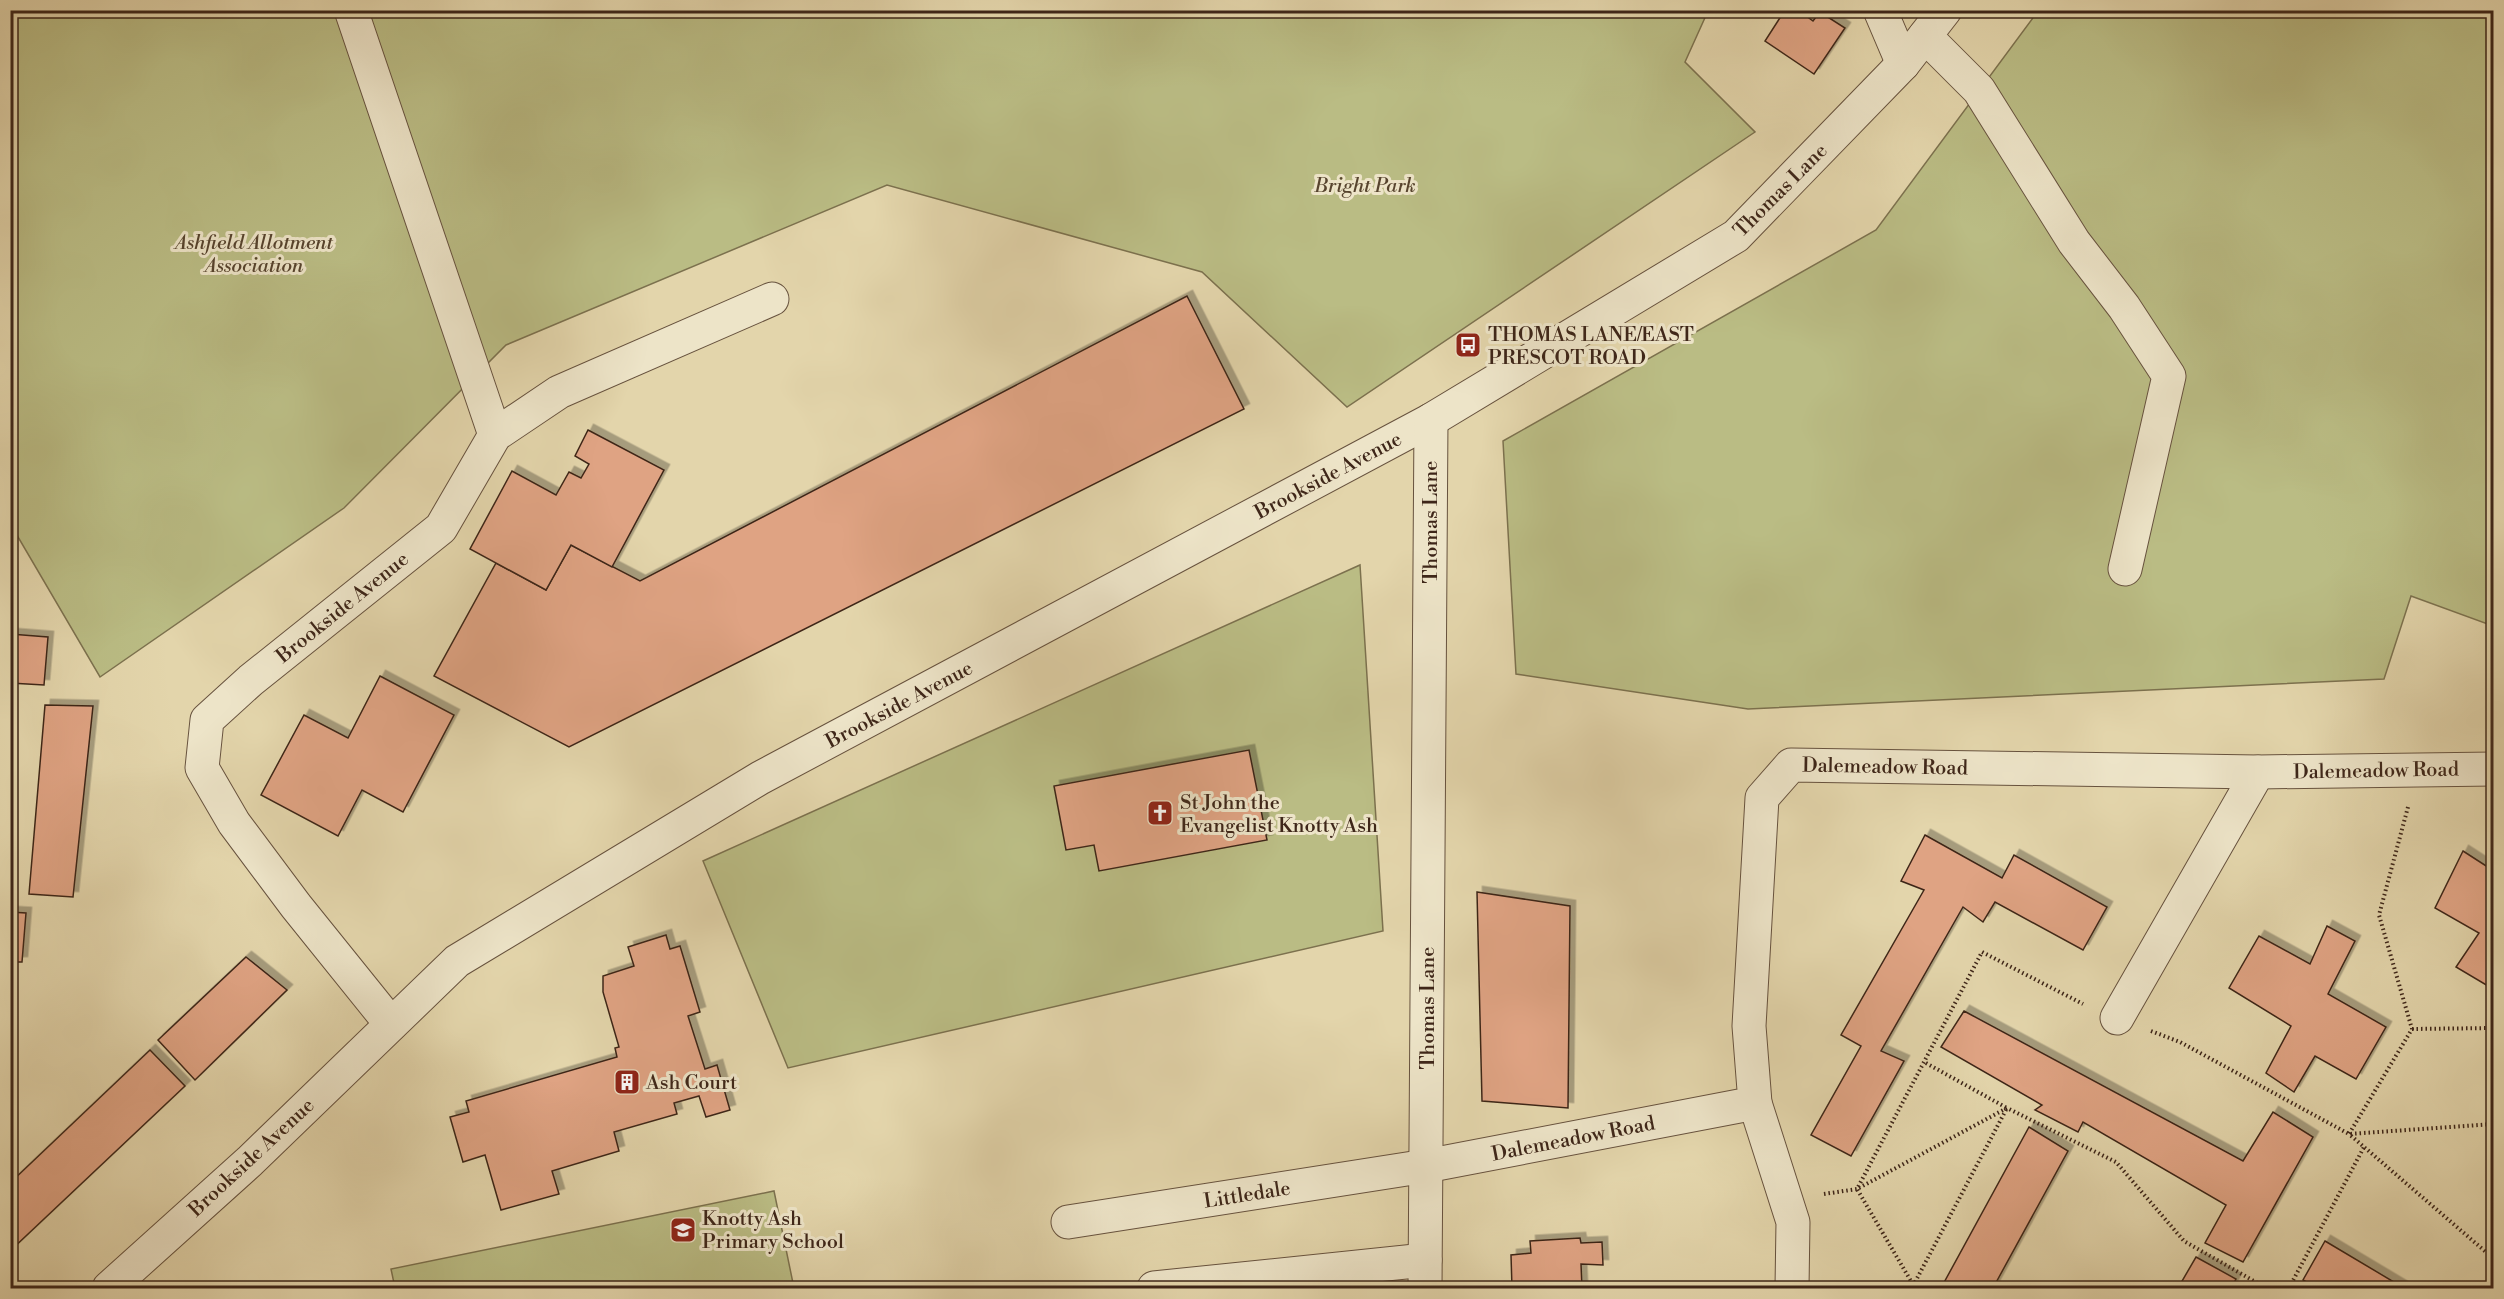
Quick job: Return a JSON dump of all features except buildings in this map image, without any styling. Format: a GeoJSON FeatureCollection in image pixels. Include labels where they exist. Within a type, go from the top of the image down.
{"type":"FeatureCollection","features":[{"type":"Feature","properties":{"kind":"street"},"geometry":{"type":"LineString","coordinates":[[351,10],[495,435]]}},
{"type":"Feature","properties":{"kind":"street"},"geometry":{"type":"LineString","coordinates":[[1880,10],[1903,64]]}},
{"type":"Feature","properties":{"kind":"street","name":"Thomas Lane"},"geometry":{"type":"LineString","coordinates":[[1425,1274],[1431,420],[1736,237],[1903,64],[1945,10]]}},
{"type":"Feature","properties":{"kind":"street"},"geometry":{"type":"LineString","coordinates":[[1925,36],[1979,90],[2074,242],[2124,307],[2169,376],[2125,569]]}},
{"type":"Feature","properties":{"kind":"street","name":"Brookside Avenue"},"geometry":{"type":"LineString","coordinates":[[391,1024],[296,906],[234,823],[202,768],[207,720],[268,666],[441,528],[495,435],[559,392],[772,299]]}},
{"type":"Feature","properties":{"kind":"street","name":"Brookside Avenue"},"geometry":{"type":"LineString","coordinates":[[109,1288],[250,1161],[457,961],[760,778],[1431,420]]}},
{"type":"Feature","properties":{"kind":"street","name":"Dalemeadow Road"},"geometry":{"type":"LineString","coordinates":[[1792,1288],[1793,1222],[1755,1103],[1749,1026],[1762,798],[1791,765],[2258,772],[2493,769]]}},
{"type":"Feature","properties":{"kind":"street"},"geometry":{"type":"LineString","coordinates":[[2117,1018],[2258,772]]}},
{"type":"Feature","properties":{"kind":"street","name":"Dalemeadow Road"},"geometry":{"type":"LineString","coordinates":[[1426,1166],[1755,1103]]}},
{"type":"Feature","properties":{"kind":"street","name":"Littledale"},"geometry":{"type":"LineString","coordinates":[[1068,1222],[1426,1166]]}},
{"type":"Feature","properties":{"kind":"street"},"geometry":{"type":"LineString","coordinates":[[1154,1288],[1425,1274]]}},
{"type":"Feature","properties":{"kind":"path"},"geometry":{"type":"LineString","coordinates":[[2349,1134],[2412,1029],[2379,915],[2419,770]]}},
{"type":"Feature","properties":{"kind":"path"},"geometry":{"type":"LineString","coordinates":[[1857,1189],[1982,952],[2064,996],[2180,1042],[2349,1134],[2493,1259]]}},
{"type":"Feature","properties":{"kind":"path"},"geometry":{"type":"LineString","coordinates":[[2412,1029],[2493,1028]]}},
{"type":"Feature","properties":{"kind":"path"},"geometry":{"type":"LineString","coordinates":[[1924,1062],[2116,1162],[2184,1241],[2266,1288]]}},
{"type":"Feature","properties":{"kind":"path"},"geometry":{"type":"LineString","coordinates":[[1786,1199],[1857,1189],[2007,1107]]}},
{"type":"Feature","properties":{"kind":"path"},"geometry":{"type":"LineString","coordinates":[[1914,1288],[2007,1107]]}},
{"type":"Feature","properties":{"kind":"path"},"geometry":{"type":"LineString","coordinates":[[2349,1134],[2493,1124]]}},
{"type":"Feature","properties":{"kind":"path"},"geometry":{"type":"LineString","coordinates":[[2289,1288],[2364,1147]]}},
{"type":"Feature","properties":{"kind":"path"},"geometry":{"type":"LineString","coordinates":[[1857,1189],[1914,1288]]}},
{"type":"Feature","properties":{"kind":"green space","name":"Ashfield Allotment Association"},"geometry":{"type":"Polygon","coordinates":[[[10,11],[1708,11],[1685,62],[1755,132],[1347,407],[1202,272],[887,185],[506,345],[344,508],[100,677],[11,525],[10,11]]]}},
{"type":"Feature","properties":{"kind":"green space"},"geometry":{"type":"Polygon","coordinates":[[[2038,11],[2493,11],[2493,626],[2411,596],[2384,679],[1748,709],[1516,674],[1503,441],[1876,230],[2038,11]]]}},
{"type":"Feature","properties":{"kind":"green space"},"geometry":{"type":"Polygon","coordinates":[[[1360,565],[1383,931],[788,1068],[703,861],[1360,565]]]}},
{"type":"Feature","properties":{"kind":"green space","name":"Knotty Ash Primary School"},"geometry":{"type":"Polygon","coordinates":[[[774,1191],[794,1288],[395,1288],[391,1269],[774,1191]]]}},
{"type":"Feature","properties":{"kind":"place","name":"THOMAS LANE/EAST PRESCOT ROAD"},"geometry":{"type":"Point","coordinates":[1468,345]}},
{"type":"Feature","properties":{"kind":"place","name":"St John the Evangelist Knotty Ash"},"geometry":{"type":"Point","coordinates":[1160,813]}},
{"type":"Feature","properties":{"kind":"place","name":"Ash Court"},"geometry":{"type":"Point","coordinates":[627,1082]}},
{"type":"Feature","properties":{"kind":"place","name":"Knotty Ash Primary School"},"geometry":{"type":"Point","coordinates":[683,1230]}},
{"type":"Feature","properties":{"kind":"park label","name":"Bright Park"},"geometry":{"type":"Point","coordinates":[1365,185]}}]}
